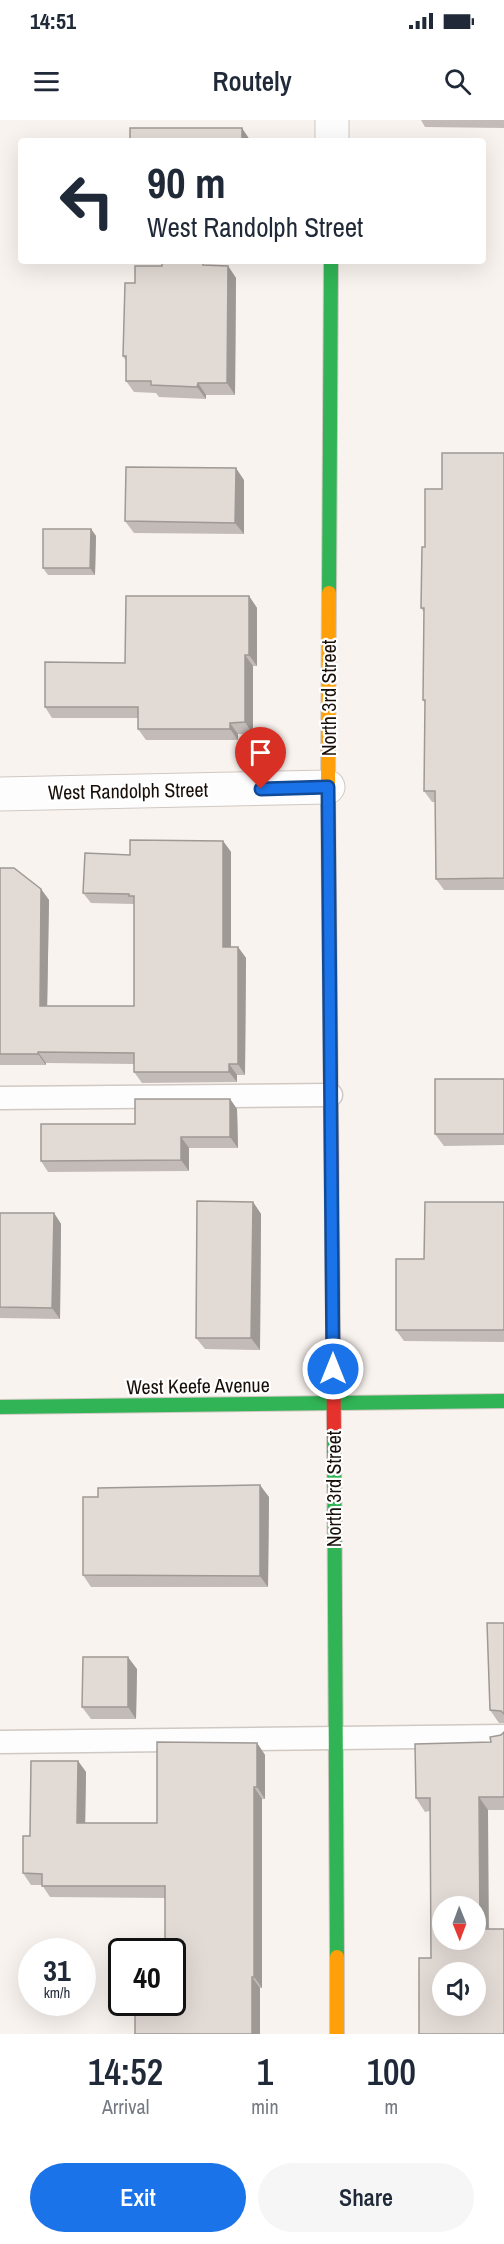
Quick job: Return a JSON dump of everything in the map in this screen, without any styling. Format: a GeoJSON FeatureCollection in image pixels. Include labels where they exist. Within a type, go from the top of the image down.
{"type":"FeatureCollection","features":[{"type":"Feature","properties":{"kind":"street"},"geometry":{"type":"LineString","coordinates":[[332,120],[332,138]]}},
{"type":"Feature","properties":{"kind":"street","name":"North 3rd Street"},"geometry":{"type":"LineString","coordinates":[[331,264],[328,787],[337,2034]]}},
{"type":"Feature","properties":{"kind":"street","name":"West Randolph Street"},"geometry":{"type":"LineString","coordinates":[[0,794],[328,787]]}},
{"type":"Feature","properties":{"kind":"street","name":"West Keefe Avenue"},"geometry":{"type":"LineString","coordinates":[[0,1407],[504,1401]]}},
{"type":"Feature","properties":{"kind":"lane"},"geometry":{"type":"LineString","coordinates":[[0,1098],[331,1095]]}},
{"type":"Feature","properties":{"kind":"lane"},"geometry":{"type":"LineString","coordinates":[[0,1742],[504,1736]]}},
{"type":"Feature","properties":{"kind":"building"},"geometry":{"type":"Polygon","coordinates":[[[130,128],[242,128],[242,138],[130,138],[130,128]]]}},
{"type":"Feature","properties":{"kind":"building"},"geometry":{"type":"Polygon","coordinates":[[[162,264],[203,264],[228,266],[227,383],[198,383],[197,387],[151,385],[151,381],[126,381],[126,356],[123,356],[125,283],[135,283],[135,266],[162,266],[162,264]]]}},
{"type":"Feature","properties":{"kind":"building"},"geometry":{"type":"Polygon","coordinates":[[[442,453],[504,453],[504,878],[436,879],[435,791],[424,791],[424,608],[421,608],[422,547],[425,547],[425,489],[442,489],[442,453]]]}},
{"type":"Feature","properties":{"kind":"building"},"geometry":{"type":"Polygon","coordinates":[[[126,467],[236,468],[235,523],[125,521],[126,467]]]}},
{"type":"Feature","properties":{"kind":"building"},"geometry":{"type":"Polygon","coordinates":[[[43,529],[91,529],[90,568],[43,568],[43,529]]]}},
{"type":"Feature","properties":{"kind":"building"},"geometry":{"type":"Polygon","coordinates":[[[126,596],[249,596],[249,655],[245,655],[245,722],[230,723],[230,729],[138,729],[138,707],[45,707],[45,662],[125,663],[126,596]]]}},
{"type":"Feature","properties":{"kind":"building"},"geometry":{"type":"Polygon","coordinates":[[[130,840],[223,841],[223,947],[238,947],[238,1064],[229,1064],[229,1072],[134,1072],[134,1053],[0,1054],[0,868],[14,868],[41,889],[40,1006],[134,1006],[134,896],[83,893],[85,853],[130,855],[130,840]]]}},
{"type":"Feature","properties":{"kind":"building"},"geometry":{"type":"Polygon","coordinates":[[[435,1079],[504,1079],[504,1134],[435,1134],[435,1079]]]}},
{"type":"Feature","properties":{"kind":"building"},"geometry":{"type":"Polygon","coordinates":[[[135,1099],[230,1099],[230,1137],[181,1137],[181,1160],[41,1161],[41,1124],[135,1124],[135,1099]]]}},
{"type":"Feature","properties":{"kind":"building"},"geometry":{"type":"Polygon","coordinates":[[[197,1201],[253,1202],[251,1338],[196,1338],[197,1201]]]}},
{"type":"Feature","properties":{"kind":"building"},"geometry":{"type":"Polygon","coordinates":[[[425,1202],[504,1202],[504,1330],[396,1330],[396,1259],[424,1259],[425,1202]]]}},
{"type":"Feature","properties":{"kind":"building"},"geometry":{"type":"Polygon","coordinates":[[[0,1213],[54,1213],[52,1308],[0,1307],[0,1213]]]}},
{"type":"Feature","properties":{"kind":"building"},"geometry":{"type":"Polygon","coordinates":[[[260,1485],[260,1576],[83,1575],[83,1497],[98,1497],[98,1488],[260,1485]]]}},
{"type":"Feature","properties":{"kind":"building"},"geometry":{"type":"Polygon","coordinates":[[[487,1623],[504,1623],[504,1714],[501,1711],[490,1710],[487,1623]]]}},
{"type":"Feature","properties":{"kind":"building"},"geometry":{"type":"Polygon","coordinates":[[[83,1657],[128,1657],[128,1707],[82,1707],[83,1657]]]}},
{"type":"Feature","properties":{"kind":"building"},"geometry":{"type":"Polygon","coordinates":[[[504,1732],[504,1797],[479,1797],[480,1896],[432,1896],[432,1950],[486,1950],[486,1929],[504,1929],[504,2034],[419,2034],[419,1958],[431,1958],[430,1798],[416,1798],[415,1744],[491,1742],[490,1737],[501,1735],[504,1732]]]}},
{"type":"Feature","properties":{"kind":"building"},"geometry":{"type":"Polygon","coordinates":[[[157,1742],[257,1743],[257,1787],[254,1787],[252,2034],[135,2034],[135,2016],[186,2016],[186,1938],[165,1938],[165,1886],[42,1886],[42,1874],[23,1873],[23,1836],[30,1836],[31,1761],[78,1761],[77,1823],[157,1823],[157,1742]]]}},
{"type":"Feature","properties":{"kind":"traffic: fast"},"geometry":{"type":"LineString","coordinates":[[329,593],[331,264]]}},
{"type":"Feature","properties":{"kind":"traffic: fast"},"geometry":{"type":"LineString","coordinates":[[0,1407],[504,1401]]}},
{"type":"Feature","properties":{"kind":"traffic: fast"},"geometry":{"type":"LineString","coordinates":[[334,1433],[337,1957]]}},
{"type":"Feature","properties":{"kind":"traffic: slow"},"geometry":{"type":"LineString","coordinates":[[329,593],[331,1116]]}},
{"type":"Feature","properties":{"kind":"traffic: slow"},"geometry":{"type":"LineString","coordinates":[[337,1957],[337,2034]]}},
{"type":"Feature","properties":{"kind":"traffic: jam"},"geometry":{"type":"LineString","coordinates":[[331,1116],[334,1433]]}},
{"type":"Feature","properties":{"kind":"route"},"geometry":{"type":"LineString","coordinates":[[261,789],[328,787],[333,1369]]}}]}
